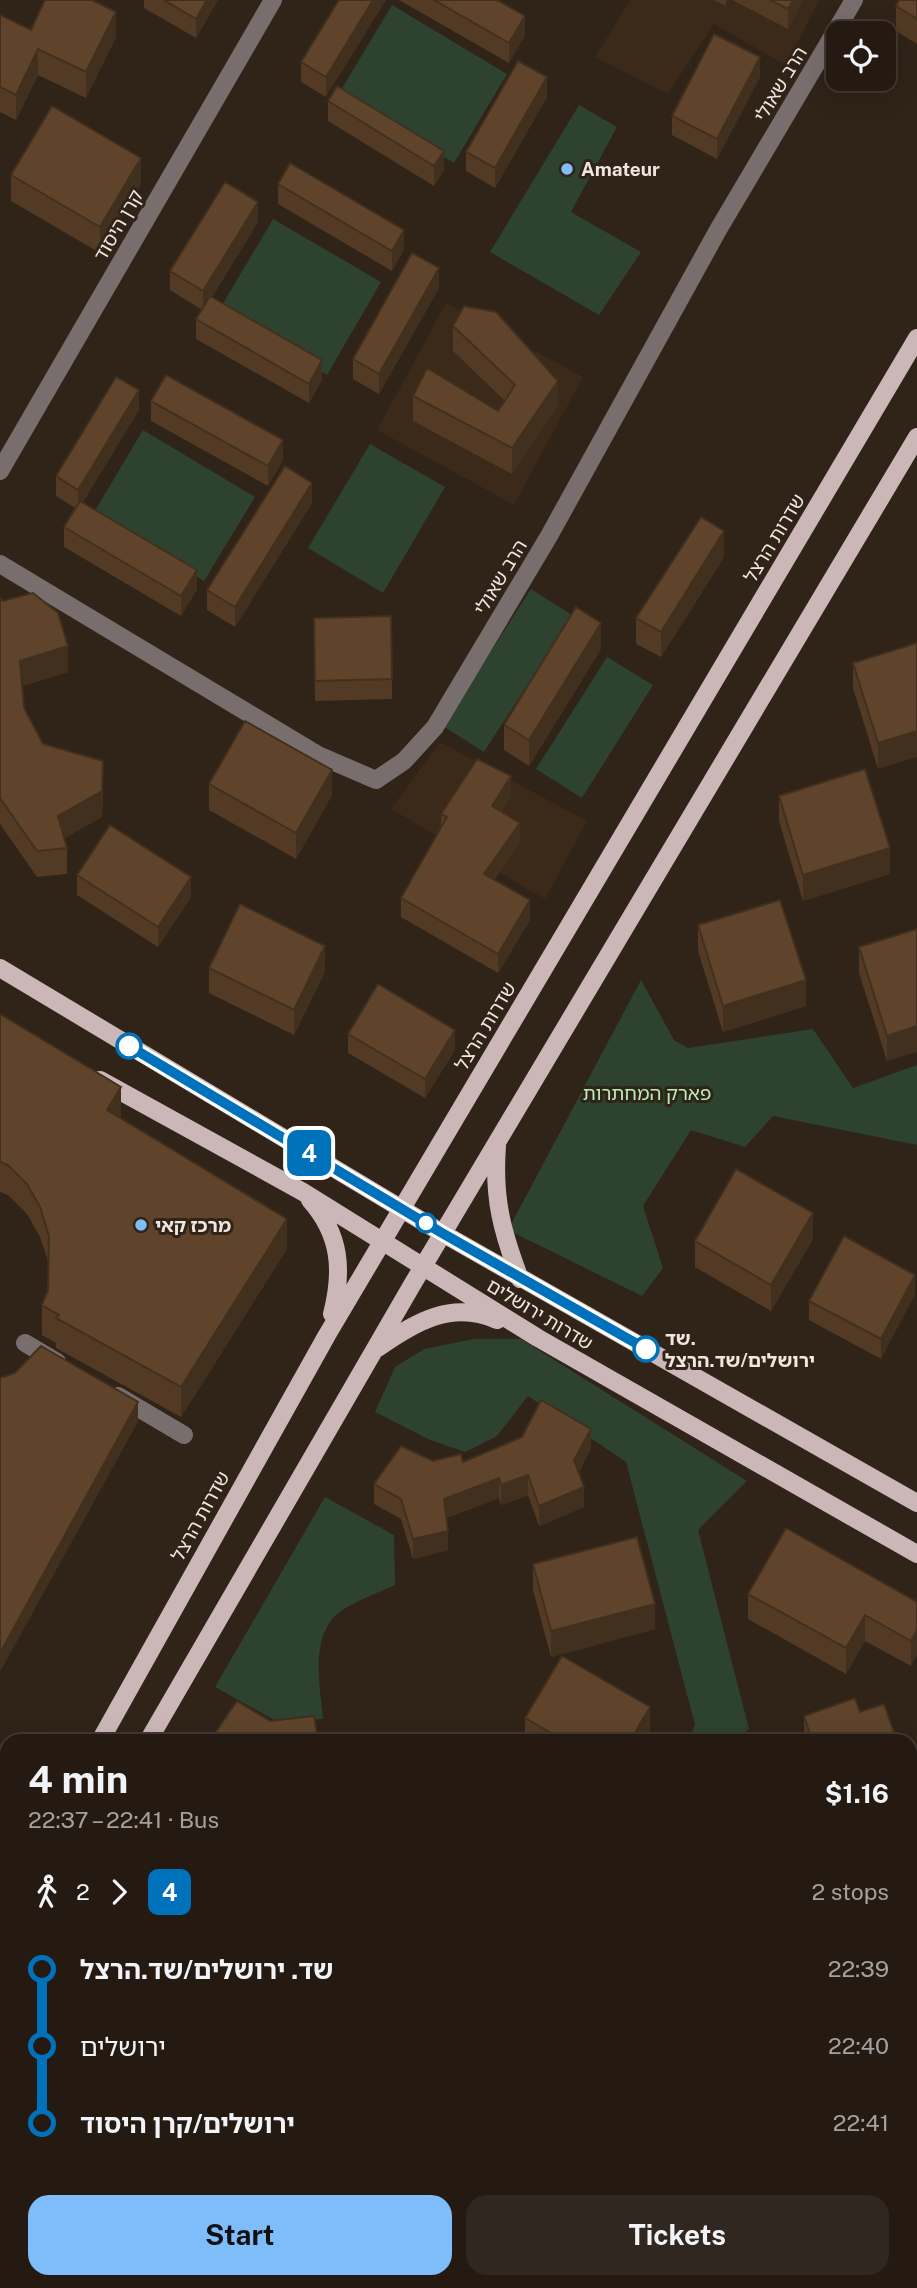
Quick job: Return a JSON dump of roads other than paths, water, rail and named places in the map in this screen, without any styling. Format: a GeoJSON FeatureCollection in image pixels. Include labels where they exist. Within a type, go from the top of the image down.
{"type":"FeatureCollection","features":[{"type":"Feature","properties":{"kind":"main road","name":"שדרות הרצל"},"geometry":{"type":"LineString","coordinates":[[104,1734],[327,1335],[917,338]]}},
{"type":"Feature","properties":{"kind":"main road"},"geometry":{"type":"LineString","coordinates":[[152,1734],[442,1233],[917,438]]}},
{"type":"Feature","properties":{"kind":"main road","name":"שדרות ירושלים"},"geometry":{"type":"LineString","coordinates":[[0,968],[520,1279],[917,1503]]}},
{"type":"Feature","properties":{"kind":"main road","name":"שדרות ירושלים"},"geometry":{"type":"LineString","coordinates":[[90,1073],[303,1192],[538,1338],[917,1554]]}},
{"type":"Feature","properties":{"kind":"main road"},"geometry":{"type":"LineString","coordinates":[[497,1141],[494,1178],[498,1212],[520,1279]]}},
{"type":"Feature","properties":{"kind":"main road"},"geometry":{"type":"LineString","coordinates":[[303,1192],[326,1223],[338,1252],[338,1289],[327,1335]]}},
{"type":"Feature","properties":{"kind":"main road"},"geometry":{"type":"LineString","coordinates":[[373,1352],[413,1324],[437,1314],[459,1312],[486,1315],[538,1338]]}},
{"type":"Feature","properties":{"kind":"street","name":"קרן היסוד"},"geometry":{"type":"LineString","coordinates":[[0,471],[273,0]]}},
{"type":"Feature","properties":{"kind":"street","name":"הרב שאולי"},"geometry":{"type":"LineString","coordinates":[[0,564],[318,755],[376,780],[404,761],[435,727],[549,536],[718,230],[853,0]]}},
{"type":"Feature","properties":{"kind":"street"},"geometry":{"type":"LineString","coordinates":[[25,1343],[71,1370]]}},
{"type":"Feature","properties":{"kind":"street"},"geometry":{"type":"LineString","coordinates":[[105,1389],[184,1435]]}},
{"type":"Feature","properties":{"kind":"place","name":"Amateur"},"geometry":{"type":"Point","coordinates":[567,169]}},
{"type":"Feature","properties":{"kind":"place","name":"מרכז קאי"},"geometry":{"type":"Point","coordinates":[141,1225]}},
{"type":"Feature","properties":{"kind":"place","name":"שד. ירושלים/שד.הרצל"},"geometry":{"type":"Point","coordinates":[646,1349]}},
{"type":"Feature","properties":{"kind":"park label","name":"פארק המחתרות"},"geometry":{"type":"Point","coordinates":[647,1093]}}]}
